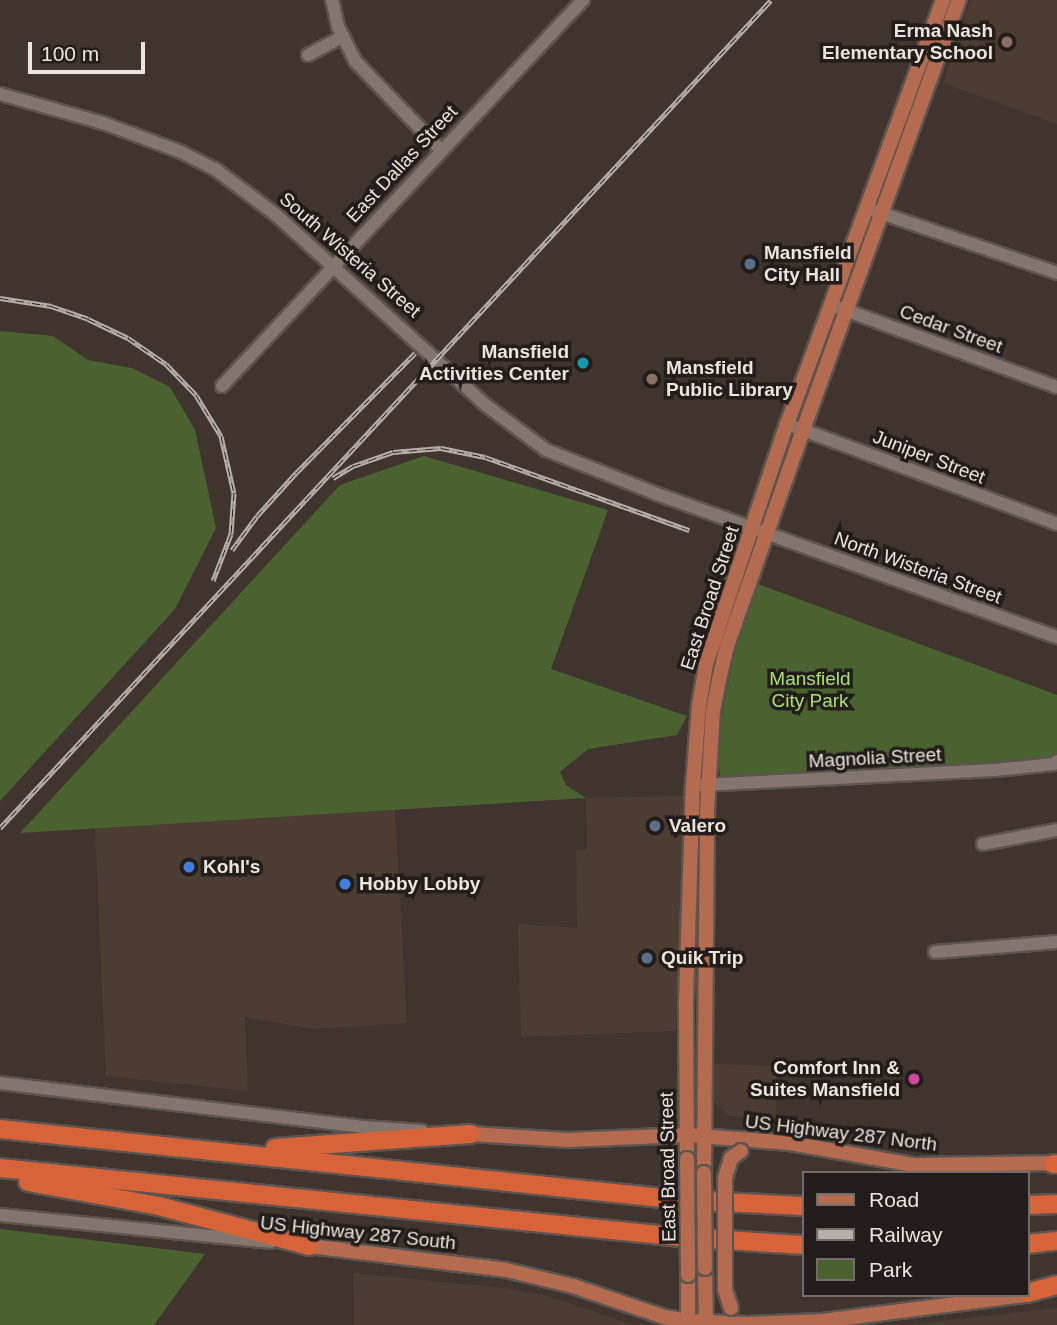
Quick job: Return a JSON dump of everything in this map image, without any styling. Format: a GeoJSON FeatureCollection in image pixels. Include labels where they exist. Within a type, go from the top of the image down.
{"type":"FeatureCollection","features":[{"type":"Feature","properties":{"kind":"highway"},"geometry":{"type":"LineString","coordinates":[[0,1129],[681,1200],[802,1206]]}},
{"type":"Feature","properties":{"kind":"highway"},"geometry":{"type":"LineString","coordinates":[[228,1151],[471,1134]]}},
{"type":"Feature","properties":{"kind":"highway"},"geometry":{"type":"LineString","coordinates":[[0,1168],[679,1237],[802,1245]]}},
{"type":"Feature","properties":{"kind":"highway"},"geometry":{"type":"LineString","coordinates":[[0,1178],[159,1206],[309,1246]]}},
{"type":"Feature","properties":{"kind":"highway"},"geometry":{"type":"LineString","coordinates":[[1029,1205],[1057,1204]]}},
{"type":"Feature","properties":{"kind":"highway"},"geometry":{"type":"LineString","coordinates":[[1029,1244],[1057,1241]]}},
{"type":"Feature","properties":{"kind":"highway"},"geometry":{"type":"LineString","coordinates":[[1029,1293],[1057,1285]]}},
{"type":"Feature","properties":{"kind":"main road","name":"East Broad Street"},"geometry":{"type":"LineString","coordinates":[[689,1323],[686,1002],[693,785],[699,706],[712,641],[803,430],[869,206],[943,0]]}},
{"type":"Feature","properties":{"kind":"main road","name":"East Broad Street"},"geometry":{"type":"LineString","coordinates":[[706,1323],[706,864],[713,711],[727,646],[787,424],[883,211],[959,0]]}},
{"type":"Feature","properties":{"kind":"main road"},"geometry":{"type":"LineString","coordinates":[[712,641],[727,646]]}},
{"type":"Feature","properties":{"kind":"main road"},"geometry":{"type":"LineString","coordinates":[[699,706],[713,711]]}},
{"type":"Feature","properties":{"kind":"main road"},"geometry":{"type":"LineString","coordinates":[[691,865],[706,864]]}},
{"type":"Feature","properties":{"kind":"main road"},"geometry":{"type":"LineString","coordinates":[[686,1002],[705,1002]]}},
{"type":"Feature","properties":{"kind":"main road"},"geometry":{"type":"LineString","coordinates":[[659,1136],[678,1121],[686,1090]]}},
{"type":"Feature","properties":{"kind":"main road"},"geometry":{"type":"LineString","coordinates":[[471,1134],[568,1140],[704,1136]]}},
{"type":"Feature","properties":{"kind":"main road","name":"US Highway 287 North"},"geometry":{"type":"LineString","coordinates":[[704,1136],[778,1142],[913,1165],[1056,1164]]}},
{"type":"Feature","properties":{"kind":"main road"},"geometry":{"type":"LineString","coordinates":[[745,1324],[731,1308],[725,1290],[725,1178],[731,1158],[741,1151],[778,1142]]}},
{"type":"Feature","properties":{"kind":"main road","name":"US Highway 287 South"},"geometry":{"type":"LineString","coordinates":[[309,1246],[519,1273],[573,1286],[668,1321],[706,1323]]}},
{"type":"Feature","properties":{"kind":"main road"},"geometry":{"type":"LineString","coordinates":[[1029,1294],[1057,1292]]}},
{"type":"Feature","properties":{"kind":"main road"},"geometry":{"type":"LineString","coordinates":[[706,1323],[822,1321],[1009,1297]]}},
{"type":"Feature","properties":{"kind":"street"},"geometry":{"type":"LineString","coordinates":[[332,0],[342,36],[361,69],[440,149]]}},
{"type":"Feature","properties":{"kind":"street","name":"East Dallas Street"},"geometry":{"type":"LineString","coordinates":[[222,386],[440,149],[583,0]]}},
{"type":"Feature","properties":{"kind":"street"},"geometry":{"type":"LineString","coordinates":[[308,55],[342,36]]}},
{"type":"Feature","properties":{"kind":"street","name":"South Wisteria Street"},"geometry":{"type":"LineString","coordinates":[[0,94],[103,122],[181,152],[215,169],[334,265],[487,406],[546,450],[576,464],[759,531]]}},
{"type":"Feature","properties":{"kind":"street"},"geometry":{"type":"LineString","coordinates":[[869,206],[1057,273]]}},
{"type":"Feature","properties":{"kind":"street","name":"Cedar Street"},"geometry":{"type":"LineString","coordinates":[[839,308],[1057,387]]}},
{"type":"Feature","properties":{"kind":"street","name":"Juniper Street"},"geometry":{"type":"LineString","coordinates":[[787,424],[1057,524]]}},
{"type":"Feature","properties":{"kind":"street","name":"North Wisteria Street"},"geometry":{"type":"LineString","coordinates":[[759,531],[1057,637]]}},
{"type":"Feature","properties":{"kind":"street","name":"Magnolia Street"},"geometry":{"type":"LineString","coordinates":[[693,785],[917,776],[1056,766]]}},
{"type":"Feature","properties":{"kind":"street"},"geometry":{"type":"LineString","coordinates":[[983,844],[1057,830]]}},
{"type":"Feature","properties":{"kind":"street"},"geometry":{"type":"LineString","coordinates":[[935,952],[1057,942]]}},
{"type":"Feature","properties":{"kind":"street"},"geometry":{"type":"LineString","coordinates":[[0,1083],[363,1127],[471,1134]]}},
{"type":"Feature","properties":{"kind":"street","name":"US Highway 287 South"},"geometry":{"type":"LineString","coordinates":[[0,1215],[309,1246]]}},
{"type":"Feature","properties":{"kind":"shaded area","name":"Erma Nash Elementary School"},"geometry":{"type":"Polygon","coordinates":[[[970,0],[1057,0],[1057,124],[943,83],[970,0]]]}},
{"type":"Feature","properties":{"kind":"shaded area"},"geometry":{"type":"Polygon","coordinates":[[[686,796],[685,889],[676,1031],[521,1037],[518,924],[577,928],[576,850],[587,849],[586,798],[686,796]]]}},
{"type":"Feature","properties":{"kind":"shaded area"},"geometry":{"type":"Polygon","coordinates":[[[395,810],[407,1023],[313,1029],[245,1017],[248,1091],[106,1076],[95,828],[395,810]]]}},
{"type":"Feature","properties":{"kind":"shaded area"},"geometry":{"type":"Polygon","coordinates":[[[714,1064],[776,1066],[776,1120],[729,1116],[714,1102],[714,1064]]]}},
{"type":"Feature","properties":{"kind":"shaded area"},"geometry":{"type":"Polygon","coordinates":[[[353,1273],[512,1289],[547,1296],[634,1325],[354,1325],[353,1273]]]}},
{"type":"Feature","properties":{"kind":"shaded area"},"geometry":{"type":"Polygon","coordinates":[[[1057,1308],[1057,1325],[905,1325],[1057,1308]]]}},
{"type":"Feature","properties":{"kind":"green space"},"geometry":{"type":"Polygon","coordinates":[[[0,331],[53,336],[88,360],[132,368],[170,387],[195,430],[216,528],[175,609],[0,801],[0,331]]]}},
{"type":"Feature","properties":{"kind":"green space"},"geometry":{"type":"Polygon","coordinates":[[[424,456],[608,510],[551,669],[687,716],[677,735],[588,749],[560,772],[566,785],[586,798],[20,833],[340,485],[424,456]]]}},
{"type":"Feature","properties":{"kind":"green space","name":"Mansfield City Park"},"geometry":{"type":"Polygon","coordinates":[[[758,584],[1057,695],[1057,755],[1052,761],[806,770],[805,787],[722,789],[717,750],[726,692],[736,649],[758,584]]]}},
{"type":"Feature","properties":{"kind":"green space"},"geometry":{"type":"Polygon","coordinates":[[[0,1229],[205,1254],[154,1325],[0,1325],[0,1229]]]}},
{"type":"Feature","properties":{"kind":"railway"},"geometry":{"type":"LineString","coordinates":[[0,828],[771,0]]}},
{"type":"Feature","properties":{"kind":"railway"},"geometry":{"type":"LineString","coordinates":[[0,298],[51,306],[88,319],[128,338],[166,364],[196,395],[221,436],[234,493],[231,534],[213,581]]}},
{"type":"Feature","properties":{"kind":"railway"},"geometry":{"type":"LineString","coordinates":[[232,550],[257,516],[296,473],[415,353]]}},
{"type":"Feature","properties":{"kind":"railway"},"geometry":{"type":"LineString","coordinates":[[333,478],[353,466],[393,452],[441,448],[485,457],[689,530]]}},
{"type":"Feature","properties":{"kind":"place","name":"Erma Nash Elementary School"},"geometry":{"type":"Point","coordinates":[1007,42]}},
{"type":"Feature","properties":{"kind":"place","name":"Mansfield City Hall"},"geometry":{"type":"Point","coordinates":[750,264]}},
{"type":"Feature","properties":{"kind":"place","name":"Mansfield Activities Center"},"geometry":{"type":"Point","coordinates":[583,363]}},
{"type":"Feature","properties":{"kind":"place","name":"Mansfield Public Library"},"geometry":{"type":"Point","coordinates":[652,379]}},
{"type":"Feature","properties":{"kind":"place","name":"Valero"},"geometry":{"type":"Point","coordinates":[655,826]}},
{"type":"Feature","properties":{"kind":"place","name":"Kohl's"},"geometry":{"type":"Point","coordinates":[189,867]}},
{"type":"Feature","properties":{"kind":"place","name":"Hobby Lobby"},"geometry":{"type":"Point","coordinates":[345,884]}},
{"type":"Feature","properties":{"kind":"place","name":"Quik Trip"},"geometry":{"type":"Point","coordinates":[647,958]}},
{"type":"Feature","properties":{"kind":"place","name":"Comfort Inn & Suites Mansfield"},"geometry":{"type":"Point","coordinates":[914,1079]}}]}
